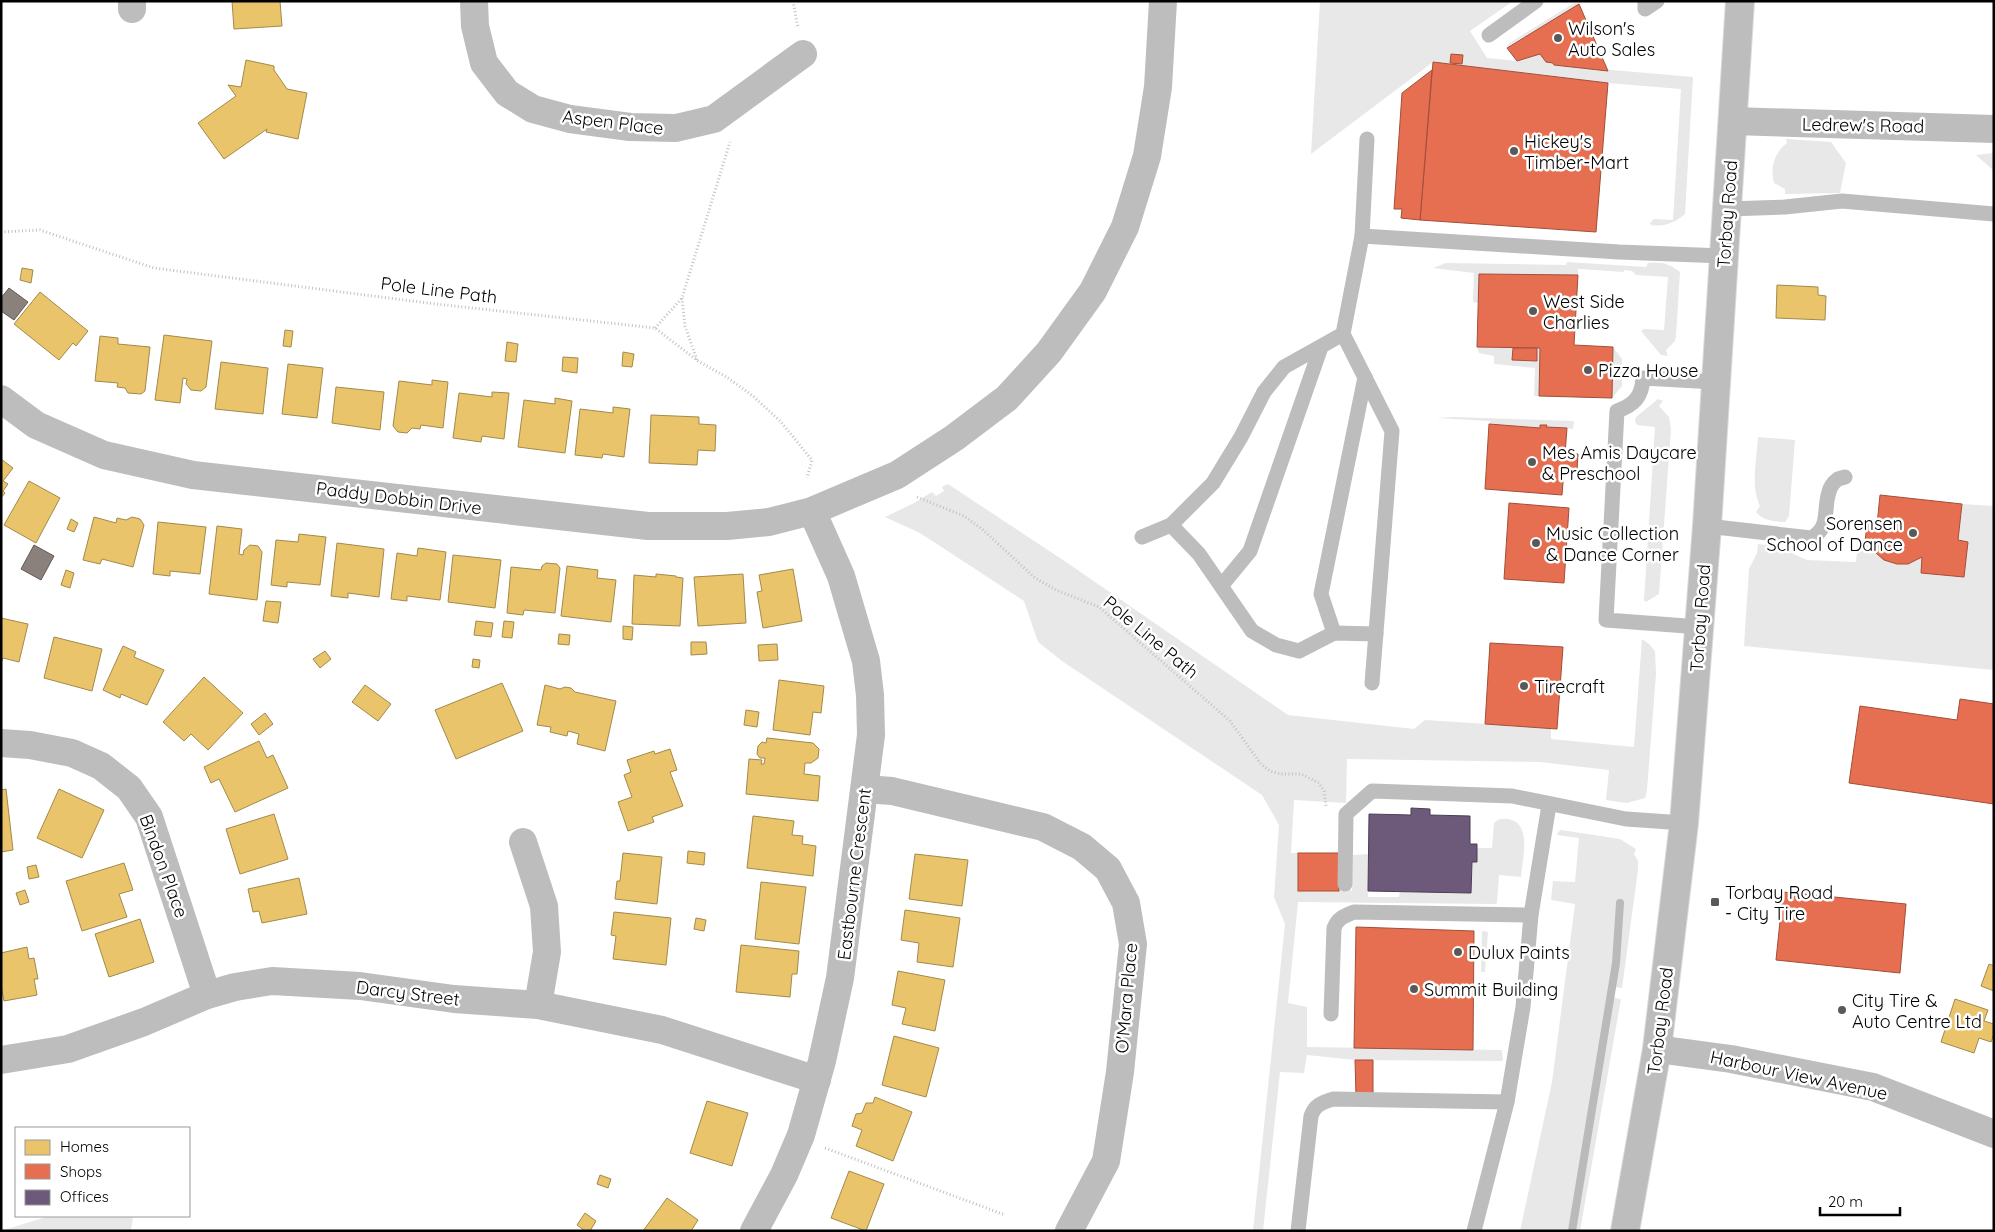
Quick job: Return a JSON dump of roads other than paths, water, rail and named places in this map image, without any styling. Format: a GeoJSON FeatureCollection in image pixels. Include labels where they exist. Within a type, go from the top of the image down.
{"type":"FeatureCollection","features":[{"type":"Feature","properties":{"kind":"street","name":"Aspen Place"},"geometry":{"type":"LineString","coordinates":[[474,1],[475,26],[484,63],[507,93],[533,109],[570,119],[630,127],[676,128],[714,119],[803,54]]}},
{"type":"Feature","properties":{"kind":"street","name":"Paddy Dobbin Drive"},"geometry":{"type":"LineString","coordinates":[[1,399],[36,425],[104,455],[194,475],[648,526],[761,523],[812,512],[897,475],[954,438],[1007,398],[1049,352],[1093,292],[1125,227],[1147,156],[1158,87],[1163,1]]}},
{"type":"Feature","properties":{"kind":"street","name":"Torbay Road"},"geometry":{"type":"LineString","coordinates":[[1625,1231],[1657,1049],[1684,823],[1707,526],[1740,1]]}},
{"type":"Feature","properties":{"kind":"street","name":"Ledrew's Road"},"geometry":{"type":"LineString","coordinates":[[1733,120],[1994,129]]}},
{"type":"Feature","properties":{"kind":"street","name":"Eastbourne Crescent"},"geometry":{"type":"LineString","coordinates":[[754,1231],[784,1175],[801,1135],[817,1080],[840,978],[871,735],[870,695],[866,661],[841,576],[812,512]]}},
{"type":"Feature","properties":{"kind":"street","name":"Bindon Place"},"geometry":{"type":"LineString","coordinates":[[1,743],[30,745],[72,753],[101,766],[129,788],[149,817],[165,860],[207,995]]}},
{"type":"Feature","properties":{"kind":"street","name":"O'Mara Place"},"geometry":{"type":"LineString","coordinates":[[865,789],[892,791],[1043,827],[1082,847],[1108,869],[1126,903],[1133,944],[1120,1072],[1106,1161],[1069,1231]]}},
{"type":"Feature","properties":{"kind":"street"},"geometry":{"type":"LineString","coordinates":[[523,842],[544,906],[547,952],[538,1005]]}},
{"type":"Feature","properties":{"kind":"street","name":"Darcy Street"},"geometry":{"type":"LineString","coordinates":[[1,1060],[68,1048],[144,1022],[207,995],[235,987],[272,981],[360,986],[454,999],[538,1005],[662,1030],[817,1080]]}},
{"type":"Feature","properties":{"kind":"street","name":"Harbour View Avenue"},"geometry":{"type":"LineString","coordinates":[[1657,1049],[1731,1060],[1873,1088],[1994,1134]]}},
{"type":"Feature","properties":{"kind":"lane"},"geometry":{"type":"LineString","coordinates":[[1489,35],[1536,1]]}},
{"type":"Feature","properties":{"kind":"lane"},"geometry":{"type":"LineString","coordinates":[[1645,1],[1645,9],[1658,1]]}},
{"type":"Feature","properties":{"kind":"lane"},"geometry":{"type":"LineString","coordinates":[[1367,139],[1362,236],[1343,334],[1392,431],[1372,684]]}},
{"type":"Feature","properties":{"kind":"lane"},"geometry":{"type":"LineString","coordinates":[[1728,209],[1842,202],[1994,214]]}},
{"type":"Feature","properties":{"kind":"lane"},"geometry":{"type":"LineString","coordinates":[[1362,236],[1619,252],[1724,256]]}},
{"type":"Feature","properties":{"kind":"lane"},"geometry":{"type":"LineString","coordinates":[[1142,537],[1171,525],[1213,483],[1242,437],[1264,392],[1284,367],[1343,334]]}},
{"type":"Feature","properties":{"kind":"lane"},"geometry":{"type":"LineString","coordinates":[[1222,585],[1250,551],[1321,347]]}},
{"type":"Feature","properties":{"kind":"lane"},"geometry":{"type":"LineString","coordinates":[[1334,633],[1321,594],[1365,377]]}},
{"type":"Feature","properties":{"kind":"lane"},"geometry":{"type":"LineString","coordinates":[[1700,627],[1606,620],[1617,411],[1629,407],[1638,399],[1643,389],[1643,378],[1715,382]]}},
{"type":"Feature","properties":{"kind":"lane"},"geometry":{"type":"LineString","coordinates":[[1707,526],[1811,538],[1817,535],[1826,522],[1829,492],[1832,485],[1838,478],[1845,477]]}},
{"type":"Feature","properties":{"kind":"lane"},"geometry":{"type":"LineString","coordinates":[[1171,525],[1200,554],[1252,631],[1276,645],[1299,652],[1334,633],[1376,634]]}},
{"type":"Feature","properties":{"kind":"lane"},"geometry":{"type":"LineString","coordinates":[[1345,884],[1346,814],[1372,792],[1512,796],[1549,805],[1626,819],[1684,823]]}},
{"type":"Feature","properties":{"kind":"lane"},"geometry":{"type":"LineString","coordinates":[[1474,1231],[1507,1102],[1523,1007],[1531,915],[1549,805]]}},
{"type":"Feature","properties":{"kind":"lane"},"geometry":{"type":"LineString","coordinates":[[1331,1014],[1334,928],[1337,922],[1344,916],[1354,912],[1531,915]]}},
{"type":"Feature","properties":{"kind":"lane"},"geometry":{"type":"LineString","coordinates":[[1298,1231],[1310,1116],[1314,1108],[1321,1102],[1333,1099],[1507,1102]]}},
{"type":"Feature","properties":{"kind":"waterway"},"geometry":{"type":"LineString","coordinates":[[1572,1231],[1616,963],[1620,903]]}},
{"type":"Feature","properties":{"kind":"place","name":"Wilson's Auto Sales"},"geometry":{"type":"Point","coordinates":[1558,38]}},
{"type":"Feature","properties":{"kind":"place","name":"Hickey's Timber-Mart"},"geometry":{"type":"Point","coordinates":[1514,151]}},
{"type":"Feature","properties":{"kind":"place","name":"West Side Charlies"},"geometry":{"type":"Point","coordinates":[1533,311]}},
{"type":"Feature","properties":{"kind":"place","name":"Pizza House"},"geometry":{"type":"Point","coordinates":[1588,370]}},
{"type":"Feature","properties":{"kind":"place","name":"Mes Amis Daycare & Preschool"},"geometry":{"type":"Point","coordinates":[1532,462]}},
{"type":"Feature","properties":{"kind":"place","name":"Sorensen School of Dance"},"geometry":{"type":"Point","coordinates":[1913,533]}},
{"type":"Feature","properties":{"kind":"place","name":"Music Collection & Dance Corner"},"geometry":{"type":"Point","coordinates":[1536,543]}},
{"type":"Feature","properties":{"kind":"place","name":"Tirecraft"},"geometry":{"type":"Point","coordinates":[1524,686]}},
{"type":"Feature","properties":{"kind":"place","name":"Torbay Road - City Tire"},"geometry":{"type":"Point","coordinates":[1715,902]}},
{"type":"Feature","properties":{"kind":"place","name":"Dulux Paints"},"geometry":{"type":"Point","coordinates":[1458,952]}},
{"type":"Feature","properties":{"kind":"place","name":"Summit Building"},"geometry":{"type":"Point","coordinates":[1414,989]}},
{"type":"Feature","properties":{"kind":"place","name":"City Tire & Auto Centre Ltd"},"geometry":{"type":"Point","coordinates":[1842,1010]}}]}
